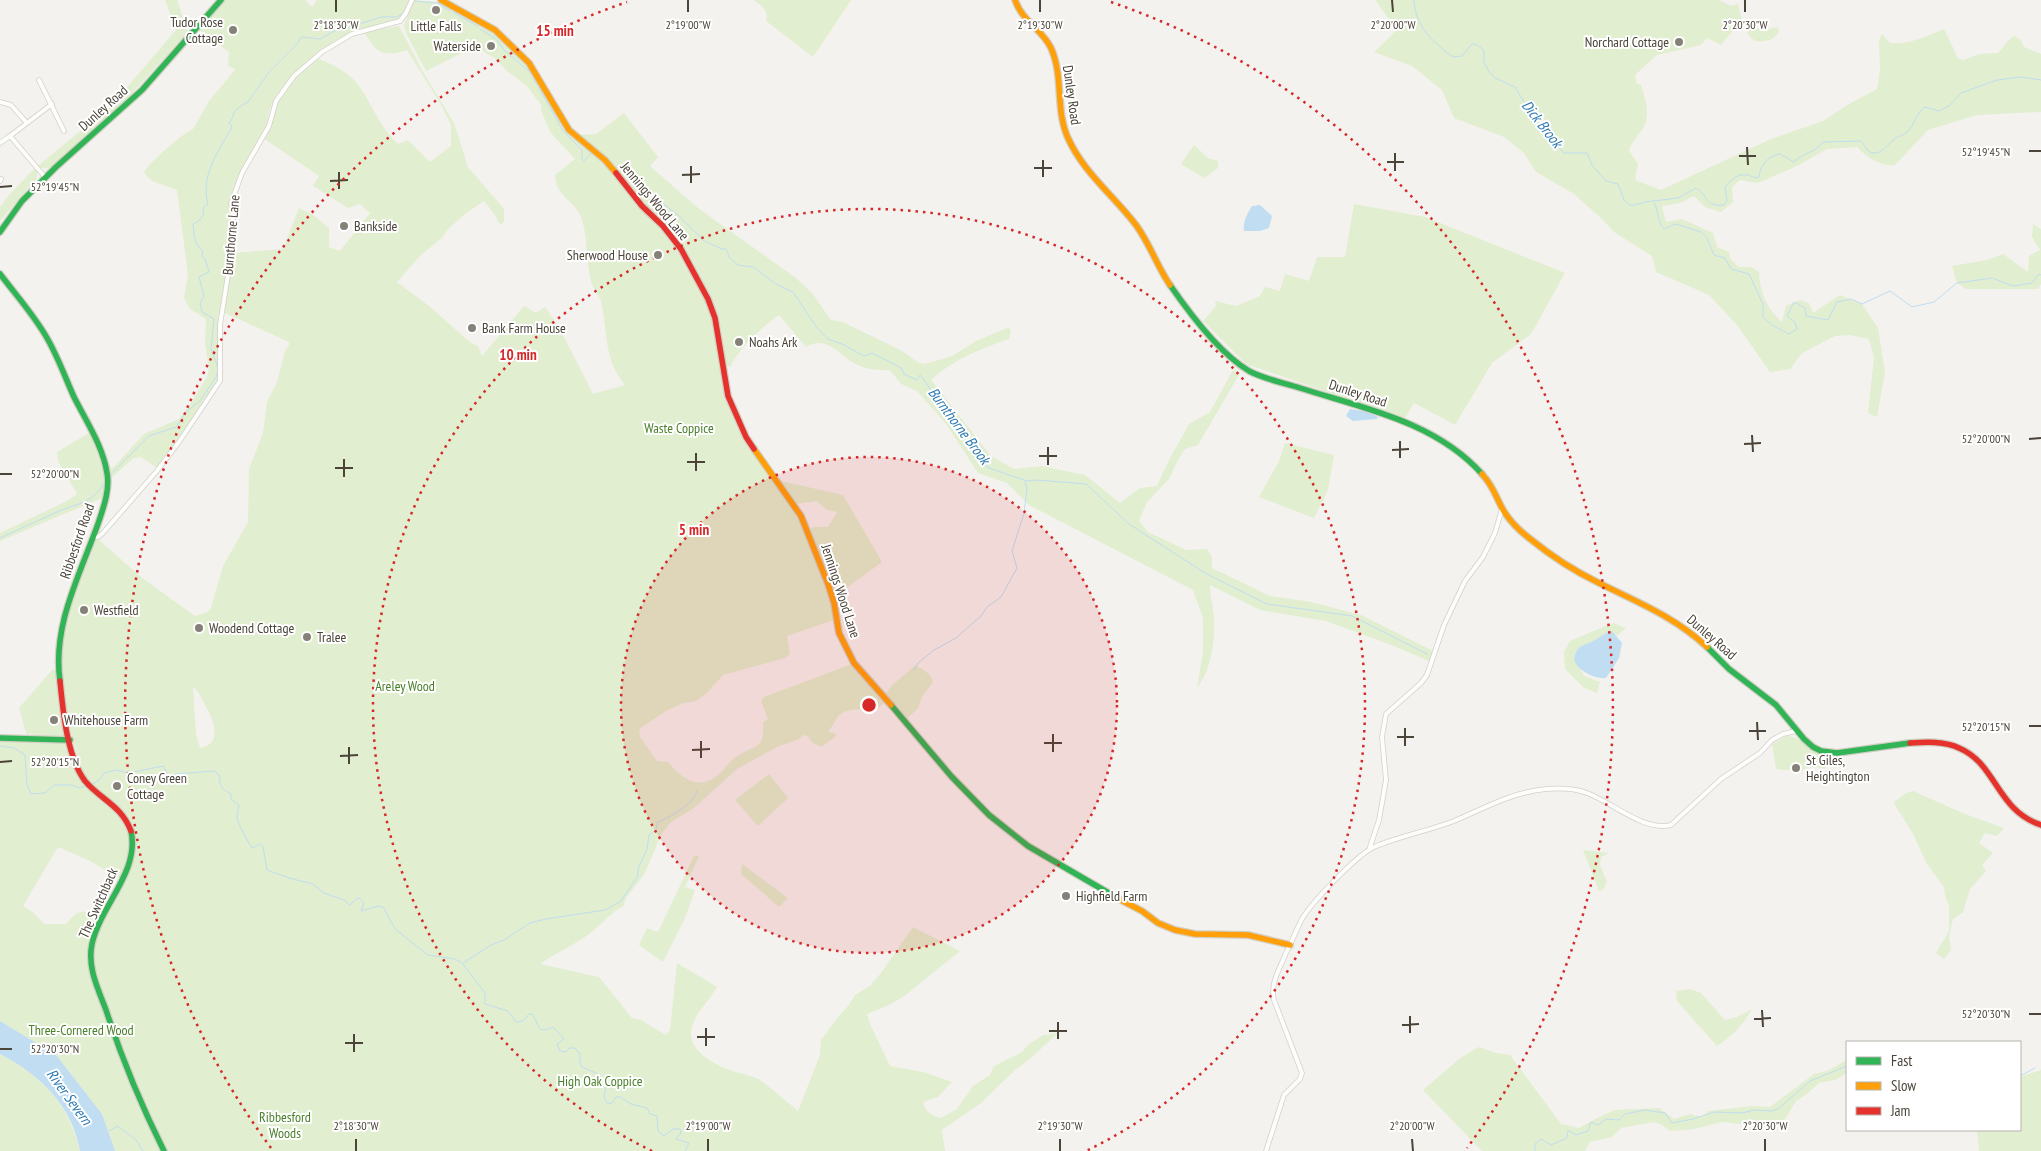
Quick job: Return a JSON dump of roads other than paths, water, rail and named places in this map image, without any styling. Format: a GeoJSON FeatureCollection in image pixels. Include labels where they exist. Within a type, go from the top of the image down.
{"type":"FeatureCollection","features":[{"type":"Feature","properties":{"kind":"street","name":"Dunley Road"},"geometry":{"type":"LineString","coordinates":[[0,232],[22,201],[45,177],[142,90],[221,0]]}},
{"type":"Feature","properties":{"kind":"street","name":"Burnthorne Lane"},"geometry":{"type":"LineString","coordinates":[[93,536],[98,537],[102,534],[144,486],[179,442],[220,381],[220,325],[231,256],[233,218],[231,203],[242,173],[269,126],[276,101],[292,78],[322,52],[352,34],[400,21],[412,0]]}},
{"type":"Feature","properties":{"kind":"street","name":"Jennings Wood Lane"},"geometry":{"type":"LineString","coordinates":[[441,0],[499,33],[527,61],[538,76],[569,130],[605,160],[642,206],[663,226],[681,249],[708,299],[715,318],[728,396],[746,436],[801,516],[828,584],[834,603],[839,633],[854,663],[868,681],[905,720],[950,776],[989,815],[1028,846],[1100,889],[1142,911],[1158,923],[1175,930],[1195,934],[1248,935],[1290,945]]}},
{"type":"Feature","properties":{"kind":"street","name":"Dunley Road"},"geometry":{"type":"LineString","coordinates":[[1015,0],[1020,13],[1044,37],[1052,50],[1058,78],[1062,122],[1075,153],[1134,222],[1146,239],[1177,295],[1236,362],[1251,372],[1401,420],[1437,437],[1458,450],[1493,487],[1502,509],[1515,526],[1570,567],[1661,614],[1690,632],[1727,667],[1781,710],[1796,731],[1812,746],[1829,753],[1844,753],[1881,746],[1906,744],[1940,744],[1958,747],[1968,752],[1978,762],[2017,814],[2027,821],[2041,825]]}},
{"type":"Feature","properties":{"kind":"street"},"geometry":{"type":"LineString","coordinates":[[39,80],[64,131]]}},
{"type":"Feature","properties":{"kind":"street"},"geometry":{"type":"LineString","coordinates":[[0,102],[11,106],[26,122]]}},
{"type":"Feature","properties":{"kind":"street"},"geometry":{"type":"LineString","coordinates":[[0,143],[52,104]]}},
{"type":"Feature","properties":{"kind":"street"},"geometry":{"type":"LineString","coordinates":[[10,136],[45,177]]}},
{"type":"Feature","properties":{"kind":"street","name":"Ribbesford Road"},"geometry":{"type":"LineString","coordinates":[[0,274],[38,324],[49,342],[90,427],[107,476],[107,488],[93,536],[73,589],[59,648],[60,684],[70,740],[84,779]]}},
{"type":"Feature","properties":{"kind":"street"},"geometry":{"type":"LineString","coordinates":[[1369,850],[1379,820],[1386,780],[1382,737],[1386,714],[1422,683],[1444,625],[1466,581],[1483,557],[1496,533],[1502,509]]}},
{"type":"Feature","properties":{"kind":"street"},"geometry":{"type":"LineString","coordinates":[[1266,1151],[1284,1095],[1300,1079],[1302,1073],[1272,992],[1274,980],[1302,919],[1348,867],[1369,850],[1442,825],[1512,795],[1544,789],[1578,790],[1600,798],[1650,825],[1661,827],[1670,825],[1721,780],[1760,753],[1772,740],[1778,736],[1796,731]]}},
{"type":"Feature","properties":{"kind":"street"},"geometry":{"type":"LineString","coordinates":[[0,738],[70,740]]}},
{"type":"Feature","properties":{"kind":"street","name":"The Switchback"},"geometry":{"type":"LineString","coordinates":[[84,779],[110,802],[131,830],[134,845],[129,865],[96,931],[90,953],[92,971],[125,1069],[164,1151]]}},
{"type":"Feature","properties":{"kind":"water"},"geometry":{"type":"Polygon","coordinates":[[[1260,205],[1272,216],[1269,228],[1260,231],[1244,231],[1245,221],[1250,208],[1260,205]]]}},
{"type":"Feature","properties":{"kind":"water"},"geometry":{"type":"Polygon","coordinates":[[[1350,409],[1369,412],[1378,417],[1377,419],[1353,421],[1346,416],[1350,409]]]}},
{"type":"Feature","properties":{"kind":"water"},"geometry":{"type":"Polygon","coordinates":[[[1612,631],[1622,643],[1619,658],[1606,678],[1595,677],[1578,667],[1574,657],[1578,649],[1605,633],[1612,631]]]}},
{"type":"Feature","properties":{"kind":"water","name":"River Severn"},"geometry":{"type":"Polygon","coordinates":[[[0,1021],[56,1055],[102,1114],[115,1151],[80,1151],[70,1119],[52,1093],[15,1062],[0,1054],[0,1021]]]}},
{"type":"Feature","properties":{"kind":"waterway","name":"Dick Brook"},"geometry":{"type":"LineString","coordinates":[[1414,0],[1415,10],[1422,26],[1439,46],[1453,57],[1462,56],[1472,44],[1484,50],[1484,63],[1490,73],[1495,78],[1515,87],[1539,126],[1564,153],[1587,153],[1592,165],[1606,181],[1618,184],[1624,200],[1631,206],[1645,202],[1678,198],[1696,188],[1710,203],[1724,205],[1727,200],[1725,187],[1728,183],[1735,177],[1742,175],[1759,177],[1765,162],[1776,155],[1780,154],[1794,162],[1820,146],[1823,142],[1860,141],[1870,152],[1878,153],[1896,138],[1907,132],[1925,107],[1939,111],[1949,106],[1961,93],[1997,80],[2021,77],[2041,80]]}},
{"type":"Feature","properties":{"kind":"waterway","name":"Burnthorne Brook"},"geometry":{"type":"LineString","coordinates":[[414,1],[437,3],[450,11]]}},
{"type":"Feature","properties":{"kind":"waterway","name":"Burnthorne Brook"},"geometry":{"type":"LineString","coordinates":[[111,474],[149,436],[176,427],[187,411],[200,401],[216,377],[217,365],[211,349],[214,319],[202,312],[200,303],[204,296],[199,277],[209,272],[205,259],[202,256],[203,251],[196,242],[193,224],[199,221],[204,214],[203,208],[208,204],[206,194],[208,174],[216,155],[231,129],[232,126],[229,123],[234,112],[248,102],[269,72],[297,44],[301,37],[320,39],[334,31],[347,29],[353,23],[362,23],[381,17],[397,17],[403,13]]}},
{"type":"Feature","properties":{"kind":"waterway","name":"Burnthorne Brook"},"geometry":{"type":"LineString","coordinates":[[454,13],[477,26]]}},
{"type":"Feature","properties":{"kind":"waterway","name":"Burnthorne Brook"},"geometry":{"type":"LineString","coordinates":[[480,29],[496,39],[505,51],[530,72],[563,131],[582,150],[582,159],[584,161],[593,152]]}},
{"type":"Feature","properties":{"kind":"waterway","name":"Burnthorne Brook"},"geometry":{"type":"LineString","coordinates":[[623,164],[637,183],[679,216],[704,241],[726,249],[730,258],[738,265],[753,267],[776,284],[793,292],[817,328],[828,339],[864,356],[872,353],[896,365],[902,369],[904,374],[917,380],[920,375],[938,401],[944,405],[967,439],[979,452],[983,464],[989,468],[1027,481],[1037,480],[1086,484],[1129,524],[1205,573],[1267,604],[1352,616],[1427,654]]}},
{"type":"Feature","properties":{"kind":"waterway"},"geometry":{"type":"LineString","coordinates":[[1654,203],[1660,223],[1664,229],[1676,224],[1701,232],[1707,238],[1714,255],[1725,258],[1731,269],[1749,274],[1763,304],[1763,317],[1772,325],[1789,334],[1797,329],[1795,322],[1787,316],[1794,302],[1805,308],[1806,316],[1828,320],[1837,302],[1851,299],[1862,304],[1890,291],[1912,307],[1934,302],[1957,283],[1992,278],[2013,286],[2032,283],[2039,274],[2041,275]]}},
{"type":"Feature","properties":{"kind":"waterway"},"geometry":{"type":"LineString","coordinates":[[914,670],[918,663],[934,650],[956,638],[981,616],[987,607],[1001,597],[1017,568],[1012,551],[1024,513],[1027,489],[1025,482]]}},
{"type":"Feature","properties":{"kind":"waterway","name":"Burnthorne Brook"},"geometry":{"type":"LineString","coordinates":[[0,538],[88,500],[103,485]]}},
{"type":"Feature","properties":{"kind":"waterway"},"geometry":{"type":"LineString","coordinates":[[0,746],[14,748],[25,755],[27,785],[31,794],[45,793],[54,785],[72,785],[79,788],[87,786]]}},
{"type":"Feature","properties":{"kind":"waterway"},"geometry":{"type":"LineString","coordinates":[[93,784],[104,773],[116,770],[128,773],[163,766],[171,780],[176,774],[214,771],[220,776],[222,787],[231,794],[231,799],[239,805],[238,821],[252,848],[260,844],[263,847],[267,870],[313,884],[324,893],[344,900],[350,905],[359,898],[364,903],[361,911],[378,906],[383,907],[395,929],[428,955],[455,959],[462,963],[485,993],[485,1004],[508,1011],[516,1022],[523,1021],[529,1014],[532,1014],[541,1029],[553,1027],[564,1039],[557,1044],[560,1051],[566,1052],[569,1048],[575,1048],[580,1054],[580,1064],[582,1067],[598,1074],[607,1083],[604,1096],[606,1102],[611,1104],[616,1097],[620,1097],[631,1104],[647,1108],[650,1114],[657,1116],[658,1131],[664,1136],[673,1129],[680,1129],[681,1133],[676,1139],[689,1143],[685,1151]]}},
{"type":"Feature","properties":{"kind":"waterway"},"geometry":{"type":"LineString","coordinates":[[463,963],[530,923],[605,910],[621,901],[638,876],[638,869],[647,849],[649,835],[656,830],[657,823],[686,806],[697,791]]}},
{"type":"Feature","properties":{"kind":"waterway"},"geometry":{"type":"LineString","coordinates":[[1535,1151],[1535,1144],[1541,1139],[1551,1145],[1567,1138],[1568,1130],[1576,1135],[1588,1131],[1591,1122],[1598,1125],[1606,1119],[1619,1120],[1625,1114],[1645,1110],[1665,1113],[1672,1123],[1714,1112],[1771,1111],[1778,1109],[1810,1081],[1846,1066]]}},
{"type":"Feature","properties":{"kind":"waterway"},"geometry":{"type":"LineString","coordinates":[[2021,1075],[2035,1068]]}},
{"type":"Feature","properties":{"kind":"waterway"},"geometry":{"type":"LineString","coordinates":[[109,1131],[118,1126],[136,1140],[143,1151]]}},
{"type":"Feature","properties":{"kind":"place","name":"Little Falls"},"geometry":{"type":"Point","coordinates":[436,10]}},
{"type":"Feature","properties":{"kind":"place","name":"Tudor Rose Cottage"},"geometry":{"type":"Point","coordinates":[233,30]}},
{"type":"Feature","properties":{"kind":"place","name":"Norchard Cottage"},"geometry":{"type":"Point","coordinates":[1679,42]}},
{"type":"Feature","properties":{"kind":"place","name":"Waterside"},"geometry":{"type":"Point","coordinates":[491,46]}},
{"type":"Feature","properties":{"kind":"place","name":"Bankside"},"geometry":{"type":"Point","coordinates":[344,226]}},
{"type":"Feature","properties":{"kind":"place","name":"Sherwood House"},"geometry":{"type":"Point","coordinates":[658,255]}},
{"type":"Feature","properties":{"kind":"place","name":"Bank Farm House"},"geometry":{"type":"Point","coordinates":[472,328]}},
{"type":"Feature","properties":{"kind":"place","name":"Noahs Ark"},"geometry":{"type":"Point","coordinates":[739,342]}},
{"type":"Feature","properties":{"kind":"place","name":"Westfield"},"geometry":{"type":"Point","coordinates":[84,610]}},
{"type":"Feature","properties":{"kind":"place","name":"Woodend Cottage"},"geometry":{"type":"Point","coordinates":[199,628]}},
{"type":"Feature","properties":{"kind":"place","name":"Tralee"},"geometry":{"type":"Point","coordinates":[307,637]}},
{"type":"Feature","properties":{"kind":"place","name":"Whitehouse Farm"},"geometry":{"type":"Point","coordinates":[54,720]}},
{"type":"Feature","properties":{"kind":"place","name":"St Giles, Heightington"},"geometry":{"type":"Point","coordinates":[1796,768]}},
{"type":"Feature","properties":{"kind":"place","name":"Coney Green Cottage"},"geometry":{"type":"Point","coordinates":[117,786]}},
{"type":"Feature","properties":{"kind":"place","name":"Highfield Farm"},"geometry":{"type":"Point","coordinates":[1066,896]}},
{"type":"Feature","properties":{"kind":"park label","name":"Waste Coppice"},"geometry":{"type":"Point","coordinates":[679,428]}},
{"type":"Feature","properties":{"kind":"park label","name":"Areley Wood"},"geometry":{"type":"Point","coordinates":[405,686]}},
{"type":"Feature","properties":{"kind":"park label","name":"Three-Cornered Wood"},"geometry":{"type":"Point","coordinates":[81,1030]}},
{"type":"Feature","properties":{"kind":"park label","name":"High Oak Coppice"},"geometry":{"type":"Point","coordinates":[600,1081]}},
{"type":"Feature","properties":{"kind":"park label","name":"Ribbesford Woods"},"geometry":{"type":"Point","coordinates":[285,1126]}}]}
